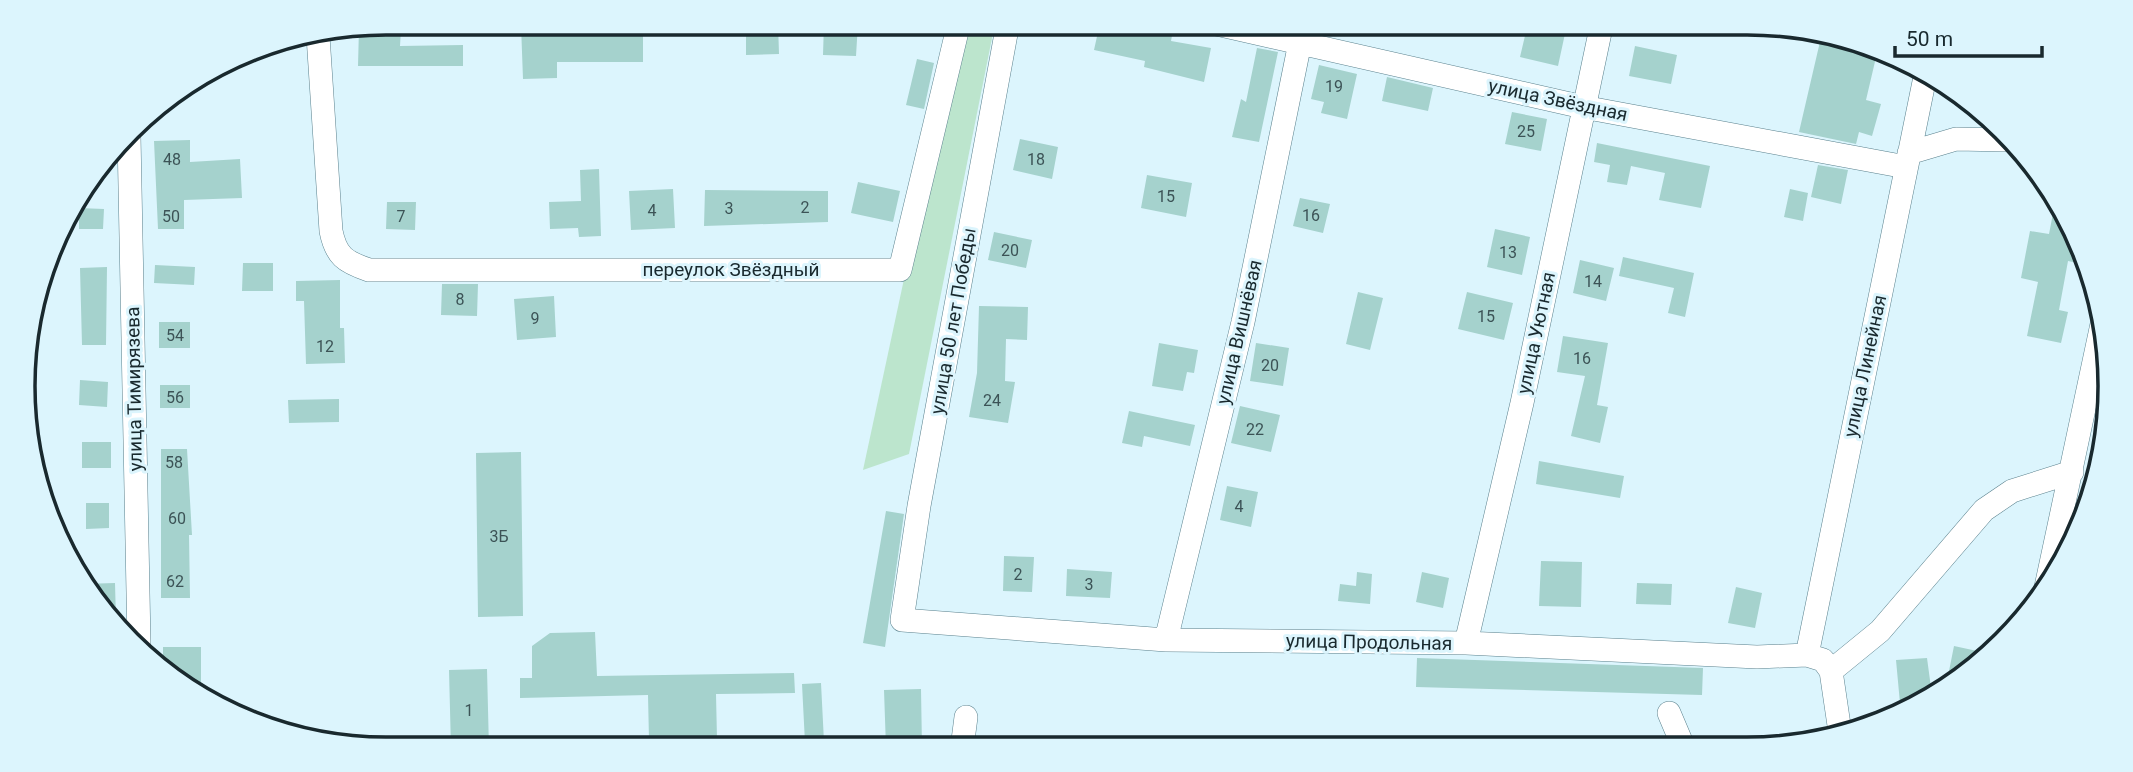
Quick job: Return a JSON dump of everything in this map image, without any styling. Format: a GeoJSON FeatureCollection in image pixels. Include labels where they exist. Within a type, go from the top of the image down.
{"type":"FeatureCollection","features":[{"type":"Feature","properties":{"kind":"street","name":"переулок Звёздный"},"geometry":{"type":"LineString","coordinates":[[318,42],[331,231],[335,250],[348,263],[369,270],[900,270],[956,35]]}},
{"type":"Feature","properties":{"kind":"street","name":"улица 50 лет Победы"},"geometry":{"type":"LineString","coordinates":[[902,620],[919,506],[1006,35]]}},
{"type":"Feature","properties":{"kind":"street","name":"улица Вишнёвая"},"geometry":{"type":"LineString","coordinates":[[1166,640],[1243,322],[1301,35]]}},
{"type":"Feature","properties":{"kind":"street","name":"улица Звёздная"},"geometry":{"type":"LineString","coordinates":[[1313,35],[1583,107],[1907,160]]}},
{"type":"Feature","properties":{"kind":"street","name":"улица Уютная"},"geometry":{"type":"LineString","coordinates":[[1466,643],[1522,402],[1599,35]]}},
{"type":"Feature","properties":{"kind":"street","name":"улица Линейная"},"geometry":{"type":"LineString","coordinates":[[1807,655],[1925,83]]}},
{"type":"Feature","properties":{"kind":"street"},"geometry":{"type":"LineString","coordinates":[[1907,160],[1956,139],[1997,140]]}},
{"type":"Feature","properties":{"kind":"street","name":"улица Тимирязева"},"geometry":{"type":"LineString","coordinates":[[129,147],[139,635]]}},
{"type":"Feature","properties":{"kind":"street"},"geometry":{"type":"LineString","coordinates":[[2052,560],[2096,353]]}},
{"type":"Feature","properties":{"kind":"street"},"geometry":{"type":"LineString","coordinates":[[1831,671],[1880,631],[1984,510],[2012,491],[2072,472]]}},
{"type":"Feature","properties":{"kind":"street","name":"улица Продольная"},"geometry":{"type":"LineString","coordinates":[[902,620],[1166,640],[1466,643],[1756,657],[1807,655]]}},
{"type":"Feature","properties":{"kind":"street"},"geometry":{"type":"LineString","coordinates":[[1807,655],[1823,660],[1831,671],[1839,725]]}},
{"type":"Feature","properties":{"kind":"street"},"geometry":{"type":"LineString","coordinates":[[1669,713],[1680,737]]}},
{"type":"Feature","properties":{"kind":"street"},"geometry":{"type":"LineString","coordinates":[[963,737],[966,717]]}},
{"type":"Feature","properties":{"kind":"green space"},"geometry":{"type":"Polygon","coordinates":[[[956,35],[993,35],[909,454],[863,470],[956,35]]]}},
{"type":"Feature","properties":{"kind":"building"},"geometry":{"type":"Polygon","coordinates":[[[401,35],[400,46],[463,45],[463,66],[358,66],[359,36],[401,35]]]}},
{"type":"Feature","properties":{"kind":"building"},"geometry":{"type":"Polygon","coordinates":[[[521,35],[643,35],[643,62],[557,62],[557,78],[523,79],[521,35]]]}},
{"type":"Feature","properties":{"kind":"building"},"geometry":{"type":"Polygon","coordinates":[[[746,35],[778,35],[779,54],[746,55],[746,35]]]}},
{"type":"Feature","properties":{"kind":"building"},"geometry":{"type":"Polygon","coordinates":[[[824,35],[857,35],[856,56],[823,55],[824,35]]]}},
{"type":"Feature","properties":{"kind":"building"},"geometry":{"type":"Polygon","coordinates":[[[1097,35],[1172,35],[1171,41],[1211,48],[1204,82],[1144,67],[1145,61],[1094,50],[1097,35]]]}},
{"type":"Feature","properties":{"kind":"building"},"geometry":{"type":"Polygon","coordinates":[[[1525,35],[1565,35],[1558,66],[1520,57],[1525,35]]]}},
{"type":"Feature","properties":{"kind":"building"},"geometry":{"type":"Polygon","coordinates":[[[1820,43],[1875,60],[1866,100],[1881,104],[1872,136],[1859,132],[1856,144],[1799,132],[1820,43]]]}},
{"type":"Feature","properties":{"kind":"building"},"geometry":{"type":"Polygon","coordinates":[[[1635,46],[1677,55],[1671,84],[1629,76],[1635,46]]]}},
{"type":"Feature","properties":{"kind":"building"},"geometry":{"type":"Polygon","coordinates":[[[1257,48],[1278,52],[1259,142],[1232,137],[1241,99],[1246,102],[1257,48]]]}},
{"type":"Feature","properties":{"kind":"building"},"geometry":{"type":"Polygon","coordinates":[[[917,59],[934,63],[924,109],[906,105],[917,59]]]}},
{"type":"Feature","properties":{"kind":"building"},"geometry":{"type":"Polygon","coordinates":[[[1319,65],[1357,74],[1347,119],[1321,113],[1324,102],[1311,99],[1319,65]]]}},
{"type":"Feature","properties":{"kind":"building"},"geometry":{"type":"Polygon","coordinates":[[[1387,77],[1433,88],[1428,111],[1382,101],[1387,77]]]}},
{"type":"Feature","properties":{"kind":"building"},"geometry":{"type":"Polygon","coordinates":[[[1512,112],[1547,119],[1541,151],[1505,144],[1512,112]]]}},
{"type":"Feature","properties":{"kind":"building"},"geometry":{"type":"Polygon","coordinates":[[[1020,139],[1058,147],[1052,179],[1013,170],[1020,139]]]}},
{"type":"Feature","properties":{"kind":"building"},"geometry":{"type":"Polygon","coordinates":[[[190,140],[190,162],[240,159],[242,198],[184,200],[184,229],[158,229],[154,141],[190,140]]]}},
{"type":"Feature","properties":{"kind":"building"},"geometry":{"type":"Polygon","coordinates":[[[1597,143],[1710,166],[1701,208],[1659,200],[1665,173],[1631,166],[1627,185],[1607,182],[1610,165],[1594,162],[1597,143]]]}},
{"type":"Feature","properties":{"kind":"building"},"geometry":{"type":"Polygon","coordinates":[[[1818,165],[1848,170],[1841,204],[1811,197],[1818,165]]]}},
{"type":"Feature","properties":{"kind":"building"},"geometry":{"type":"Polygon","coordinates":[[[599,169],[601,236],[579,237],[578,228],[550,229],[549,202],[581,201],[580,170],[599,169]]]}},
{"type":"Feature","properties":{"kind":"building"},"geometry":{"type":"Polygon","coordinates":[[[1147,175],[1192,183],[1186,217],[1141,208],[1147,175]]]}},
{"type":"Feature","properties":{"kind":"building"},"geometry":{"type":"Polygon","coordinates":[[[858,182],[900,191],[893,222],[851,213],[858,182]]]}},
{"type":"Feature","properties":{"kind":"building"},"geometry":{"type":"Polygon","coordinates":[[[673,189],[675,228],[631,230],[629,191],[673,189]]]}},
{"type":"Feature","properties":{"kind":"building"},"geometry":{"type":"Polygon","coordinates":[[[1790,189],[1808,193],[1803,221],[1784,217],[1790,189]]]}},
{"type":"Feature","properties":{"kind":"building"},"geometry":{"type":"Polygon","coordinates":[[[705,190],[828,191],[828,222],[704,226],[705,190]]]}},
{"type":"Feature","properties":{"kind":"building"},"geometry":{"type":"Polygon","coordinates":[[[1300,198],[1330,204],[1323,233],[1293,226],[1300,198]]]}},
{"type":"Feature","properties":{"kind":"building"},"geometry":{"type":"Polygon","coordinates":[[[387,202],[416,202],[415,230],[386,229],[387,202]]]}},
{"type":"Feature","properties":{"kind":"building"},"geometry":{"type":"Polygon","coordinates":[[[83,208],[104,209],[103,229],[79,229],[79,216],[83,208]]]}},
{"type":"Feature","properties":{"kind":"building"},"geometry":{"type":"Polygon","coordinates":[[[2053,214],[2075,262],[2068,261],[2059,310],[2068,312],[2061,343],[2027,336],[2038,282],[2021,278],[2030,231],[2049,234],[2053,214]]]}},
{"type":"Feature","properties":{"kind":"building"},"geometry":{"type":"Polygon","coordinates":[[[1495,229],[1530,237],[1522,275],[1487,267],[1495,229]]]}},
{"type":"Feature","properties":{"kind":"building"},"geometry":{"type":"Polygon","coordinates":[[[994,232],[1032,240],[1026,268],[988,260],[994,232]]]}},
{"type":"Feature","properties":{"kind":"building"},"geometry":{"type":"Polygon","coordinates":[[[1623,257],[1694,273],[1685,317],[1668,313],[1674,288],[1619,276],[1623,257]]]}},
{"type":"Feature","properties":{"kind":"building"},"geometry":{"type":"Polygon","coordinates":[[[1580,260],[1614,268],[1606,301],[1573,293],[1580,260]]]}},
{"type":"Feature","properties":{"kind":"building"},"geometry":{"type":"Polygon","coordinates":[[[243,263],[273,263],[273,291],[242,291],[243,263]]]}},
{"type":"Feature","properties":{"kind":"building"},"geometry":{"type":"Polygon","coordinates":[[[155,265],[195,267],[194,285],[154,283],[155,265]]]}},
{"type":"Feature","properties":{"kind":"building"},"geometry":{"type":"Polygon","coordinates":[[[107,267],[106,345],[82,345],[80,268],[107,267]]]}},
{"type":"Feature","properties":{"kind":"building"},"geometry":{"type":"Polygon","coordinates":[[[340,280],[340,328],[344,328],[345,363],[306,364],[304,301],[296,301],[296,281],[340,280]]]}},
{"type":"Feature","properties":{"kind":"building"},"geometry":{"type":"Polygon","coordinates":[[[442,284],[478,284],[477,316],[441,315],[442,284]]]}},
{"type":"Feature","properties":{"kind":"building"},"geometry":{"type":"Polygon","coordinates":[[[1358,292],[1383,298],[1370,350],[1346,344],[1358,292]]]}},
{"type":"Feature","properties":{"kind":"building"},"geometry":{"type":"Polygon","coordinates":[[[1467,292],[1513,303],[1504,340],[1458,329],[1467,292]]]}},
{"type":"Feature","properties":{"kind":"building"},"geometry":{"type":"Polygon","coordinates":[[[554,296],[556,337],[517,340],[514,299],[554,296]]]}},
{"type":"Feature","properties":{"kind":"building"},"geometry":{"type":"Polygon","coordinates":[[[979,306],[1028,307],[1027,340],[1006,339],[1005,381],[1015,382],[1008,423],[969,417],[977,373],[979,306]]]}},
{"type":"Feature","properties":{"kind":"building"},"geometry":{"type":"Polygon","coordinates":[[[159,322],[190,322],[190,348],[159,348],[159,322]]]}},
{"type":"Feature","properties":{"kind":"building"},"geometry":{"type":"Polygon","coordinates":[[[1563,336],[1608,343],[1597,405],[1608,407],[1600,443],[1571,436],[1585,376],[1557,372],[1563,336]]]}},
{"type":"Feature","properties":{"kind":"building"},"geometry":{"type":"Polygon","coordinates":[[[1159,343],[1198,350],[1194,373],[1187,372],[1183,391],[1152,386],[1159,343]]]}},
{"type":"Feature","properties":{"kind":"building"},"geometry":{"type":"Polygon","coordinates":[[[1256,343],[1289,348],[1283,386],[1250,381],[1256,343]]]}},
{"type":"Feature","properties":{"kind":"building"},"geometry":{"type":"Polygon","coordinates":[[[80,380],[108,382],[107,407],[79,405],[80,380]]]}},
{"type":"Feature","properties":{"kind":"building"},"geometry":{"type":"Polygon","coordinates":[[[160,385],[190,385],[190,408],[160,408],[160,385]]]}},
{"type":"Feature","properties":{"kind":"building"},"geometry":{"type":"Polygon","coordinates":[[[339,399],[339,422],[289,423],[288,400],[339,399]]]}},
{"type":"Feature","properties":{"kind":"building"},"geometry":{"type":"Polygon","coordinates":[[[1240,406],[1280,415],[1271,452],[1231,443],[1240,406]]]}},
{"type":"Feature","properties":{"kind":"building"},"geometry":{"type":"Polygon","coordinates":[[[1129,411],[1195,425],[1190,446],[1144,436],[1142,447],[1122,443],[1129,411]]]}},
{"type":"Feature","properties":{"kind":"building"},"geometry":{"type":"Polygon","coordinates":[[[82,442],[111,442],[111,468],[82,468],[82,442]]]}},
{"type":"Feature","properties":{"kind":"building"},"geometry":{"type":"Polygon","coordinates":[[[161,449],[187,449],[192,535],[189,535],[190,598],[161,598],[161,449]]]}},
{"type":"Feature","properties":{"kind":"building"},"geometry":{"type":"Polygon","coordinates":[[[521,452],[523,616],[478,617],[476,453],[521,452]]]}},
{"type":"Feature","properties":{"kind":"building"},"geometry":{"type":"Polygon","coordinates":[[[1539,461],[1624,476],[1620,498],[1536,484],[1539,461]]]}},
{"type":"Feature","properties":{"kind":"building"},"geometry":{"type":"Polygon","coordinates":[[[1227,486],[1258,492],[1251,527],[1220,520],[1227,486]]]}},
{"type":"Feature","properties":{"kind":"building"},"geometry":{"type":"Polygon","coordinates":[[[86,503],[109,503],[109,528],[86,529],[86,503]]]}},
{"type":"Feature","properties":{"kind":"building"},"geometry":{"type":"Polygon","coordinates":[[[886,511],[904,514],[885,647],[863,643],[886,511]]]}},
{"type":"Feature","properties":{"kind":"building"},"geometry":{"type":"Polygon","coordinates":[[[1004,556],[1034,557],[1032,592],[1003,591],[1004,556]]]}},
{"type":"Feature","properties":{"kind":"building"},"geometry":{"type":"Polygon","coordinates":[[[1541,561],[1582,562],[1581,607],[1539,606],[1541,561]]]}},
{"type":"Feature","properties":{"kind":"building"},"geometry":{"type":"Polygon","coordinates":[[[1067,569],[1112,572],[1110,598],[1066,596],[1067,569]]]}},
{"type":"Feature","properties":{"kind":"building"},"geometry":{"type":"Polygon","coordinates":[[[1357,572],[1372,574],[1370,604],[1338,601],[1340,584],[1356,586],[1357,572]]]}},
{"type":"Feature","properties":{"kind":"building"},"geometry":{"type":"Polygon","coordinates":[[[1422,572],[1449,578],[1443,608],[1416,602],[1422,572]]]}},
{"type":"Feature","properties":{"kind":"building"},"geometry":{"type":"Polygon","coordinates":[[[115,583],[116,609],[108,600],[96,584],[115,583]]]}},
{"type":"Feature","properties":{"kind":"building"},"geometry":{"type":"Polygon","coordinates":[[[1637,583],[1672,584],[1671,605],[1636,604],[1637,583]]]}},
{"type":"Feature","properties":{"kind":"building"},"geometry":{"type":"Polygon","coordinates":[[[1736,587],[1762,593],[1755,628],[1728,623],[1736,587]]]}},
{"type":"Feature","properties":{"kind":"building"},"geometry":{"type":"Polygon","coordinates":[[[595,632],[597,676],[794,673],[795,693],[716,694],[717,737],[649,737],[648,695],[520,698],[520,678],[532,678],[532,646],[550,633],[595,632]]]}},
{"type":"Feature","properties":{"kind":"building"},"geometry":{"type":"Polygon","coordinates":[[[1954,646],[1977,651],[1961,664],[1949,673],[1954,646]]]}},
{"type":"Feature","properties":{"kind":"building"},"geometry":{"type":"Polygon","coordinates":[[[163,647],[201,647],[201,684],[191,678],[163,657],[163,647]]]}},
{"type":"Feature","properties":{"kind":"building"},"geometry":{"type":"Polygon","coordinates":[[[1417,658],[1703,668],[1702,695],[1416,687],[1417,658]]]}},
{"type":"Feature","properties":{"kind":"building"},"geometry":{"type":"Polygon","coordinates":[[[1927,658],[1931,685],[1900,702],[1896,660],[1927,658]]]}},
{"type":"Feature","properties":{"kind":"building"},"geometry":{"type":"Polygon","coordinates":[[[487,669],[489,737],[451,737],[449,670],[487,669]]]}},
{"type":"Feature","properties":{"kind":"building"},"geometry":{"type":"Polygon","coordinates":[[[821,683],[824,737],[805,737],[802,684],[821,683]]]}},
{"type":"Feature","properties":{"kind":"building"},"geometry":{"type":"Polygon","coordinates":[[[921,689],[922,737],[886,737],[884,690],[921,689]]]}}]}
